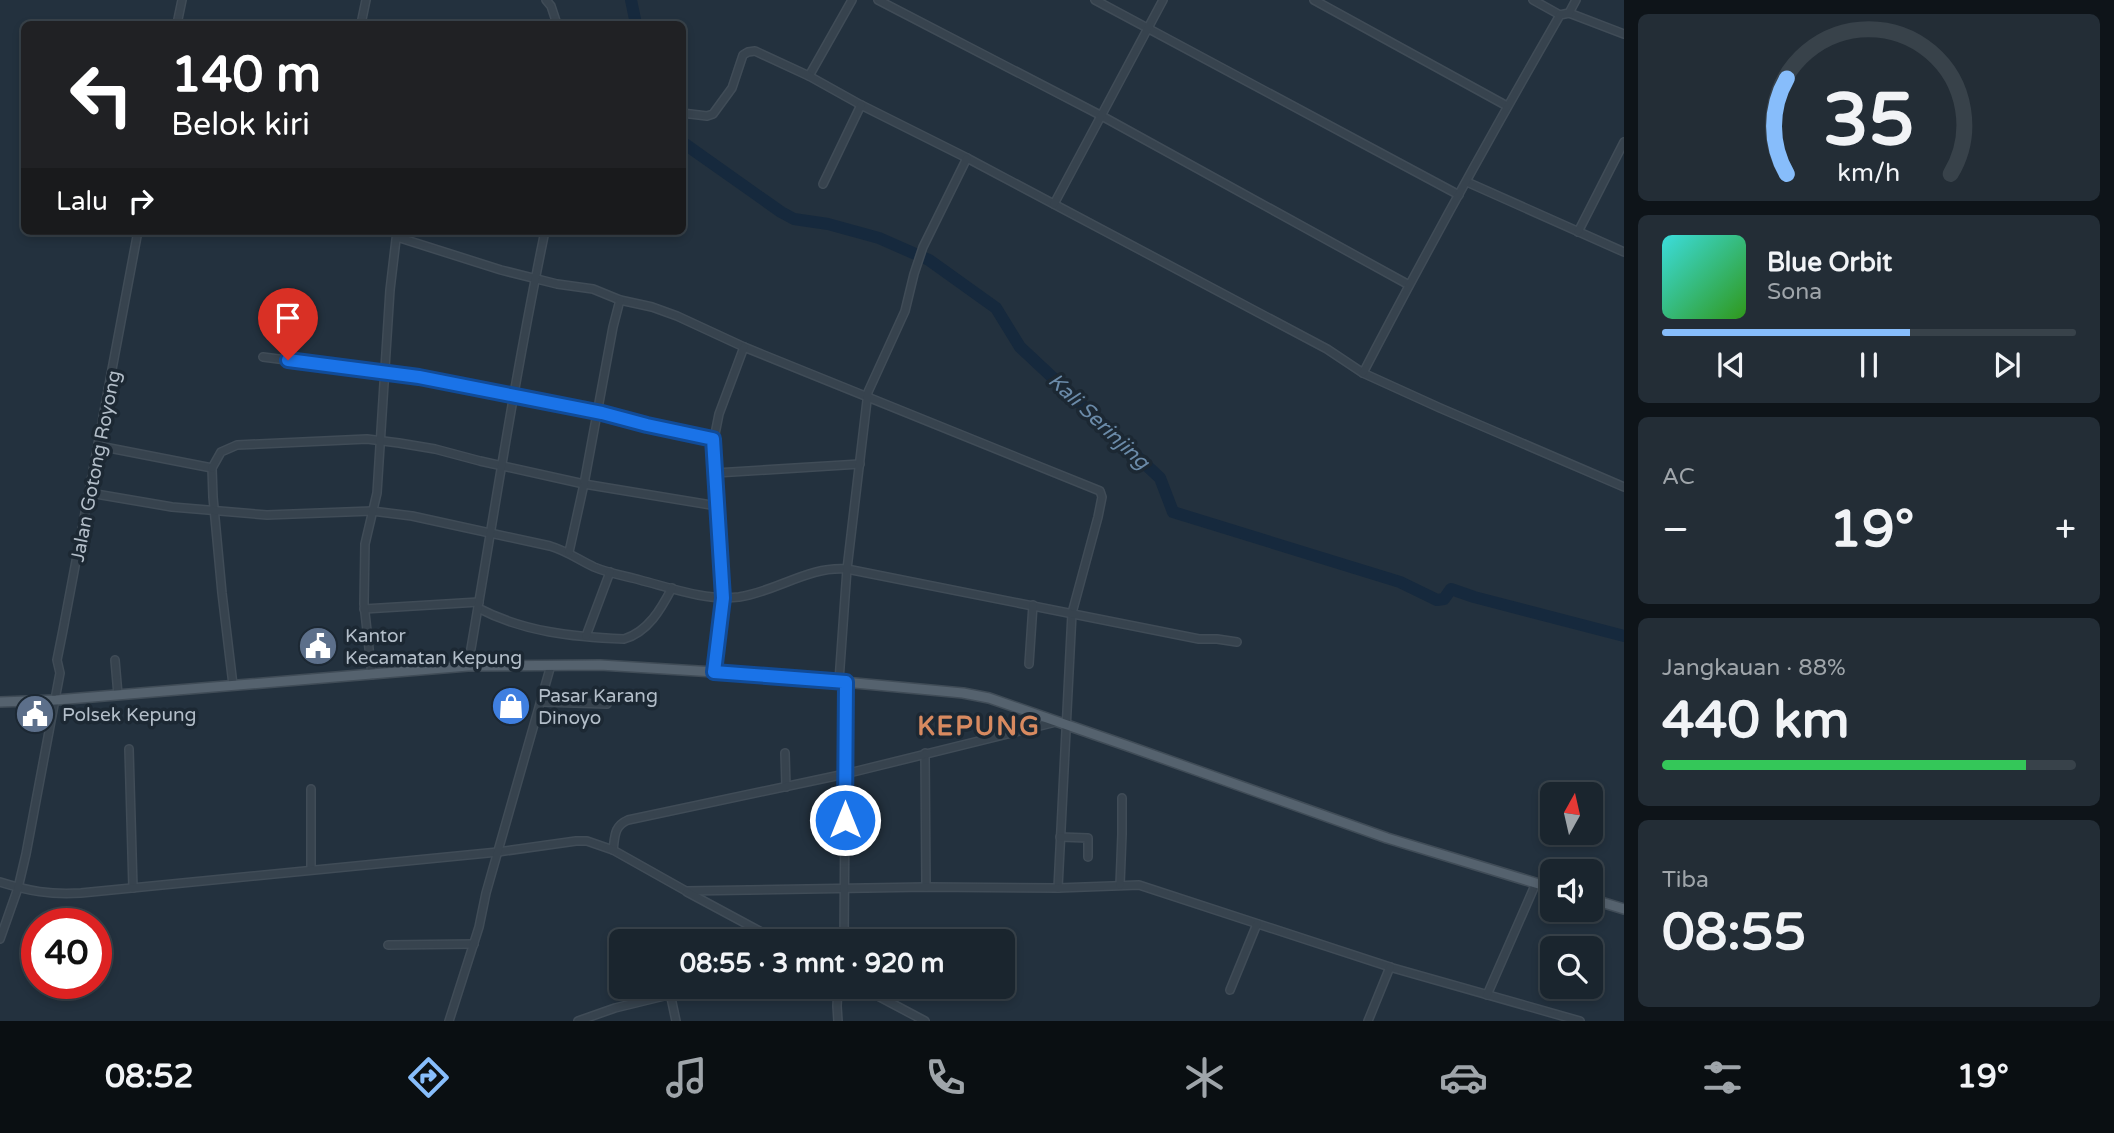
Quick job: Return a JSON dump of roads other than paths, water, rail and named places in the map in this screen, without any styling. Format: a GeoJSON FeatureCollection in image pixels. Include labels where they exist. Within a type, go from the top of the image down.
{"type":"FeatureCollection","features":[{"type":"Feature","properties":{"kind":"main road"},"geometry":{"type":"LineString","coordinates":[[0,702],[55,701],[468,666],[600,664],[964,692],[989,698],[1387,838],[1540,884]]}},
{"type":"Feature","properties":{"kind":"main road"},"geometry":{"type":"LineString","coordinates":[[1603,903],[1624,909]]}},
{"type":"Feature","properties":{"kind":"street"},"geometry":{"type":"LineString","coordinates":[[178,21],[181,0]]}},
{"type":"Feature","properties":{"kind":"street"},"geometry":{"type":"LineString","coordinates":[[361,21],[366,0]]}},
{"type":"Feature","properties":{"kind":"street"},"geometry":{"type":"LineString","coordinates":[[809,76],[852,0]]}},
{"type":"Feature","properties":{"kind":"street"},"geometry":{"type":"LineString","coordinates":[[878,0],[1100,115],[1409,285]]}},
{"type":"Feature","properties":{"kind":"street"},"geometry":{"type":"LineString","coordinates":[[1095,0],[1458,195]]}},
{"type":"Feature","properties":{"kind":"street"},"geometry":{"type":"LineString","coordinates":[[1054,204],[1163,0]]}},
{"type":"Feature","properties":{"kind":"street"},"geometry":{"type":"LineString","coordinates":[[1314,0],[1507,106]]}},
{"type":"Feature","properties":{"kind":"street"},"geometry":{"type":"LineString","coordinates":[[1533,0],[1560,15],[1569,13],[1624,34]]}},
{"type":"Feature","properties":{"kind":"street"},"geometry":{"type":"LineString","coordinates":[[1569,13],[1576,0]]}},
{"type":"Feature","properties":{"kind":"street"},"geometry":{"type":"LineString","coordinates":[[550,2],[557,21]]}},
{"type":"Feature","properties":{"kind":"street"},"geometry":{"type":"LineString","coordinates":[[1363,373],[1458,195],[1560,15]]}},
{"type":"Feature","properties":{"kind":"street"},"geometry":{"type":"LineString","coordinates":[[686,113],[713,114],[732,88],[741,60],[748,52],[755,51],[809,76],[1054,204],[1327,349],[1363,373],[1624,486]]}},
{"type":"Feature","properties":{"kind":"street"},"geometry":{"type":"LineString","coordinates":[[823,184],[861,104]]}},
{"type":"Feature","properties":{"kind":"street"},"geometry":{"type":"LineString","coordinates":[[1578,232],[1624,142]]}},
{"type":"Feature","properties":{"kind":"street"},"geometry":{"type":"LineString","coordinates":[[844,929],[843,681],[846,573],[869,392],[905,311],[923,247],[967,158]]}},
{"type":"Feature","properties":{"kind":"street"},"geometry":{"type":"LineString","coordinates":[[1467,182],[1624,252]]}},
{"type":"Feature","properties":{"kind":"street","name":"Jalan Gotong Royong"},"geometry":{"type":"LineString","coordinates":[[0,939],[18,888],[55,701],[60,673],[57,651],[90,493],[137,235]]}},
{"type":"Feature","properties":{"kind":"street"},"geometry":{"type":"LineString","coordinates":[[372,675],[365,609],[365,544],[377,493],[390,290],[397,235]]}},
{"type":"Feature","properties":{"kind":"street"},"geometry":{"type":"LineString","coordinates":[[400,235],[468,260],[535,279],[593,289],[620,300],[677,316],[744,347],[869,392],[1100,491],[1102,497],[1098,517],[1072,616],[1061,723],[1058,888]]}},
{"type":"Feature","properties":{"kind":"street"},"geometry":{"type":"LineString","coordinates":[[468,666],[513,396],[544,235]]}},
{"type":"Feature","properties":{"kind":"street"},"geometry":{"type":"LineString","coordinates":[[569,552],[620,300]]}},
{"type":"Feature","properties":{"kind":"street"},"geometry":{"type":"LineString","coordinates":[[714,672],[723,598],[713,439],[719,414],[744,347]]}},
{"type":"Feature","properties":{"kind":"street"},"geometry":{"type":"LineString","coordinates":[[263,357],[386,372],[598,412],[713,439]]}},
{"type":"Feature","properties":{"kind":"street"},"geometry":{"type":"LineString","coordinates":[[233,685],[212,468],[221,452],[237,445],[380,440],[435,449],[584,484],[717,506]]}},
{"type":"Feature","properties":{"kind":"street"},"geometry":{"type":"LineString","coordinates":[[99,446],[212,468]]}},
{"type":"Feature","properties":{"kind":"street"},"geometry":{"type":"LineString","coordinates":[[716,472],[860,464]]}},
{"type":"Feature","properties":{"kind":"street"},"geometry":{"type":"LineString","coordinates":[[90,493],[172,507],[267,515],[372,511],[412,516],[569,552],[594,567],[610,572],[723,598],[759,593],[829,568],[1032,610],[1102,620],[1199,639],[1237,642]]}},
{"type":"Feature","properties":{"kind":"street"},"geometry":{"type":"LineString","coordinates":[[586,636],[610,572]]}},
{"type":"Feature","properties":{"kind":"street"},"geometry":{"type":"LineString","coordinates":[[365,609],[478,605],[516,625],[545,632],[624,639],[635,636],[646,628],[672,588]]}},
{"type":"Feature","properties":{"kind":"street"},"geometry":{"type":"LineString","coordinates":[[1029,664],[1032,610]]}},
{"type":"Feature","properties":{"kind":"street"},"geometry":{"type":"LineString","coordinates":[[115,660],[118,695]]}},
{"type":"Feature","properties":{"kind":"street"},"geometry":{"type":"LineString","coordinates":[[449,1021],[474,944],[551,665]]}},
{"type":"Feature","properties":{"kind":"street"},"geometry":{"type":"LineString","coordinates":[[542,702],[607,704]]}},
{"type":"Feature","properties":{"kind":"street"},"geometry":{"type":"LineString","coordinates":[[613,850],[616,828],[628,821],[1061,723]]}},
{"type":"Feature","properties":{"kind":"street"},"geometry":{"type":"LineString","coordinates":[[129,749],[133,888]]}},
{"type":"Feature","properties":{"kind":"street"},"geometry":{"type":"LineString","coordinates":[[785,753],[786,787]]}},
{"type":"Feature","properties":{"kind":"street"},"geometry":{"type":"LineString","coordinates":[[925,753],[926,887]]}},
{"type":"Feature","properties":{"kind":"street"},"geometry":{"type":"LineString","coordinates":[[311,789],[311,869]]}},
{"type":"Feature","properties":{"kind":"street"},"geometry":{"type":"LineString","coordinates":[[1120,885],[1122,798]]}},
{"type":"Feature","properties":{"kind":"street"},"geometry":{"type":"LineString","coordinates":[[1060,837],[1088,838],[1088,857]]}},
{"type":"Feature","properties":{"kind":"street"},"geometry":{"type":"LineString","coordinates":[[0,882],[36,893],[58,894],[499,852],[587,841],[613,850],[756,929]]}},
{"type":"Feature","properties":{"kind":"street"},"geometry":{"type":"LineString","coordinates":[[1487,995],[1536,883]]}},
{"type":"Feature","properties":{"kind":"street"},"geometry":{"type":"LineString","coordinates":[[687,891],[1139,885],[1390,967],[1580,1021]]}},
{"type":"Feature","properties":{"kind":"street"},"geometry":{"type":"LineString","coordinates":[[1230,990],[1257,924]]}},
{"type":"Feature","properties":{"kind":"street"},"geometry":{"type":"LineString","coordinates":[[387,945],[474,944]]}},
{"type":"Feature","properties":{"kind":"street"},"geometry":{"type":"LineString","coordinates":[[1368,1021],[1390,967]]}},
{"type":"Feature","properties":{"kind":"street"},"geometry":{"type":"LineString","coordinates":[[578,1021],[648,999]]}},
{"type":"Feature","properties":{"kind":"street"},"geometry":{"type":"LineString","coordinates":[[671,999],[676,1021]]}},
{"type":"Feature","properties":{"kind":"street"},"geometry":{"type":"LineString","coordinates":[[837,999],[838,1021]]}},
{"type":"Feature","properties":{"kind":"street"},"geometry":{"type":"LineString","coordinates":[[883,999],[925,1021]]}},
{"type":"Feature","properties":{"kind":"waterway","name":"Kali Serinjing"},"geometry":{"type":"LineString","coordinates":[[631,0],[635,21]]}},
{"type":"Feature","properties":{"kind":"waterway","name":"Kali Serinjing"},"geometry":{"type":"LineString","coordinates":[[686,145],[794,219],[828,224],[879,238],[929,260],[996,308],[1020,347],[1160,478],[1173,512],[1400,582],[1437,600],[1444,599],[1451,589],[1624,636]]}},
{"type":"Feature","properties":{"kind":"place","name":"Kantor Kecamatan Kepung"},"geometry":{"type":"Point","coordinates":[318,646]}},
{"type":"Feature","properties":{"kind":"place","name":"Pasar Karang Dinoyo"},"geometry":{"type":"Point","coordinates":[511,706]}},
{"type":"Feature","properties":{"kind":"place","name":"Polsek Kepung"},"geometry":{"type":"Point","coordinates":[35,714]}},
{"type":"Feature","properties":{"kind":"district","name":"KEPUNG"},"geometry":{"type":"Point","coordinates":[979,726]}}]}
